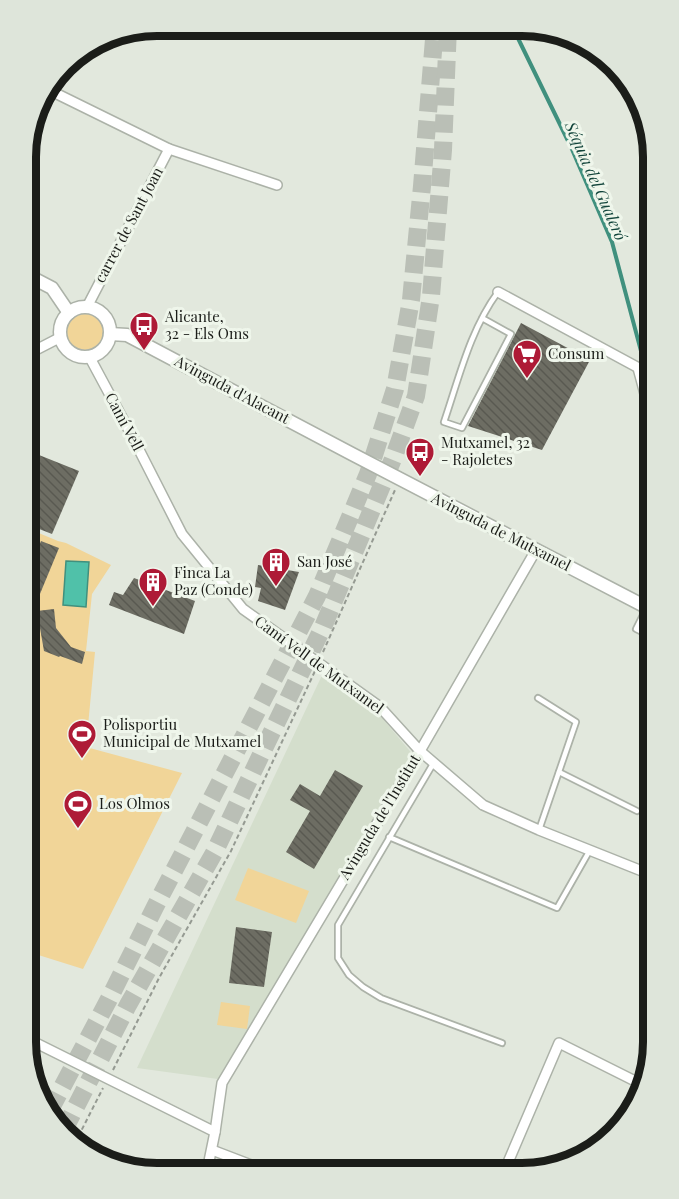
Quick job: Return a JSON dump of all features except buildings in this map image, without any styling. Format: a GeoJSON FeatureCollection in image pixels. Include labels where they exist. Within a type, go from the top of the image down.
{"type":"FeatureCollection","features":[{"type":"Feature","properties":{"kind":"street"},"geometry":{"type":"LineString","coordinates":[[54,93],[169,149]]}},
{"type":"Feature","properties":{"kind":"street","name":"carrer de Sant Joan"},"geometry":{"type":"LineString","coordinates":[[87,307],[169,149],[277,185]]}},
{"type":"Feature","properties":{"kind":"street"},"geometry":{"type":"LineString","coordinates":[[36,280],[52,288],[69,313]]}},
{"type":"Feature","properties":{"kind":"street"},"geometry":{"type":"LineString","coordinates":[[498,292],[643,370]]}},
{"type":"Feature","properties":{"kind":"street"},"geometry":{"type":"LineString","coordinates":[[87,307],[97,309],[103,314],[110,327],[110,334],[108,342],[97,354],[82,356],[69,350],[64,344],[61,337],[62,324],[69,313],[87,307]]}},
{"type":"Feature","properties":{"kind":"street","name":"Avinguda d'Alacant"},"geometry":{"type":"LineString","coordinates":[[110,334],[127,334],[352,454]]}},
{"type":"Feature","properties":{"kind":"street"},"geometry":{"type":"LineString","coordinates":[[36,350],[61,337]]}},
{"type":"Feature","properties":{"kind":"street","name":"Camí Vell"},"geometry":{"type":"LineString","coordinates":[[89,356],[159,489]]}},
{"type":"Feature","properties":{"kind":"street"},"geometry":{"type":"LineString","coordinates":[[638,368],[643,386]]}},
{"type":"Feature","properties":{"kind":"street","name":"Avinguda de Mutxamel"},"geometry":{"type":"LineString","coordinates":[[352,454],[643,605]]}},
{"type":"Feature","properties":{"kind":"street","name":"Camí Vell de Mutxamel"},"geometry":{"type":"LineString","coordinates":[[159,489],[182,534],[243,609],[380,707],[433,764],[483,805],[643,871]]}},
{"type":"Feature","properties":{"kind":"street","name":"Avinguda de l'Institut"},"geometry":{"type":"LineString","coordinates":[[215,1132],[222,1083],[420,751],[536,550]]}},
{"type":"Feature","properties":{"kind":"street"},"geometry":{"type":"LineString","coordinates":[[36,1043],[215,1132],[209,1163]]}},
{"type":"Feature","properties":{"kind":"street"},"geometry":{"type":"LineString","coordinates":[[508,1163],[559,1043],[637,1082]]}},
{"type":"Feature","properties":{"kind":"street"},"geometry":{"type":"LineString","coordinates":[[212,1150],[246,1163]]}},
{"type":"Feature","properties":{"kind":"lane"},"geometry":{"type":"LineString","coordinates":[[482,318],[512,334],[462,428],[444,422],[476,329],[482,318],[498,292]]}},
{"type":"Feature","properties":{"kind":"lane"},"geometry":{"type":"LineString","coordinates":[[643,617],[636,629],[643,632]]}},
{"type":"Feature","properties":{"kind":"lane"},"geometry":{"type":"LineString","coordinates":[[538,698],[576,722],[539,830]]}},
{"type":"Feature","properties":{"kind":"lane"},"geometry":{"type":"LineString","coordinates":[[433,764],[338,925],[338,958],[348,975],[381,998],[502,1043]]}},
{"type":"Feature","properties":{"kind":"lane"},"geometry":{"type":"LineString","coordinates":[[559,772],[637,811]]}},
{"type":"Feature","properties":{"kind":"lane"},"geometry":{"type":"LineString","coordinates":[[389,837],[557,908],[590,850]]}},
{"type":"Feature","properties":{"kind":"path"},"geometry":{"type":"LineString","coordinates":[[79,1135],[159,978],[231,851],[318,663],[399,479]]}},
{"type":"Feature","properties":{"kind":"shaded area"},"geometry":{"type":"Polygon","coordinates":[[[85,312],[99,317],[104,331],[99,345],[85,350],[71,345],[66,331],[71,317],[85,312]]]}},
{"type":"Feature","properties":{"kind":"shaded area","name":"Polisportiu Municipal de Mutxamel"},"geometry":{"type":"Polygon","coordinates":[[[36,532],[66,543],[111,565],[92,594],[86,651],[95,652],[86,747],[182,773],[83,969],[36,954],[36,532]]]}},
{"type":"Feature","properties":{"kind":"shaded area"},"geometry":{"type":"Polygon","coordinates":[[[66,561],[89,562],[86,607],[63,605],[66,561]]]}},
{"type":"Feature","properties":{"kind":"shaded area"},"geometry":{"type":"Polygon","coordinates":[[[324,671],[382,718],[414,756],[218,1079],[137,1068],[324,671]]]}},
{"type":"Feature","properties":{"kind":"shaded area"},"geometry":{"type":"Polygon","coordinates":[[[248,868],[309,891],[296,923],[235,900],[248,868]]]}},
{"type":"Feature","properties":{"kind":"shaded area"},"geometry":{"type":"Polygon","coordinates":[[[221,1002],[250,1006],[247,1029],[217,1025],[221,1002]]]}},
{"type":"Feature","properties":{"kind":"waterway","name":"Séquia del Gualeró"},"geometry":{"type":"LineString","coordinates":[[517,36],[571,147],[612,242],[641,351]]}},
{"type":"Feature","properties":{"kind":"tunnel"},"geometry":{"type":"LineString","coordinates":[[53,1104],[317,596],[368,474],[395,389],[411,300],[434,36]]}},
{"type":"Feature","properties":{"kind":"tunnel"},"geometry":{"type":"LineString","coordinates":[[67,1123],[128,1005],[214,853],[323,627],[393,459],[416,396],[431,296],[443,150],[448,36]]}},
{"type":"Feature","properties":{"kind":"place","name":"Alicante, 32 - Els Oms"},"geometry":{"type":"Point","coordinates":[144,352]}},
{"type":"Feature","properties":{"kind":"place","name":"Consum"},"geometry":{"type":"Point","coordinates":[527,380]}},
{"type":"Feature","properties":{"kind":"place","name":"Mutxamel, 32 - Rajoletes"},"geometry":{"type":"Point","coordinates":[420,478]}},
{"type":"Feature","properties":{"kind":"place","name":"San José"},"geometry":{"type":"Point","coordinates":[276,588]}},
{"type":"Feature","properties":{"kind":"place","name":"Finca La Paz (Conde)"},"geometry":{"type":"Point","coordinates":[153,608]}},
{"type":"Feature","properties":{"kind":"place","name":"Polisportiu Municipal de Mutxamel"},"geometry":{"type":"Point","coordinates":[82,760]}},
{"type":"Feature","properties":{"kind":"place","name":"Los Olmos"},"geometry":{"type":"Point","coordinates":[78,830]}}]}
